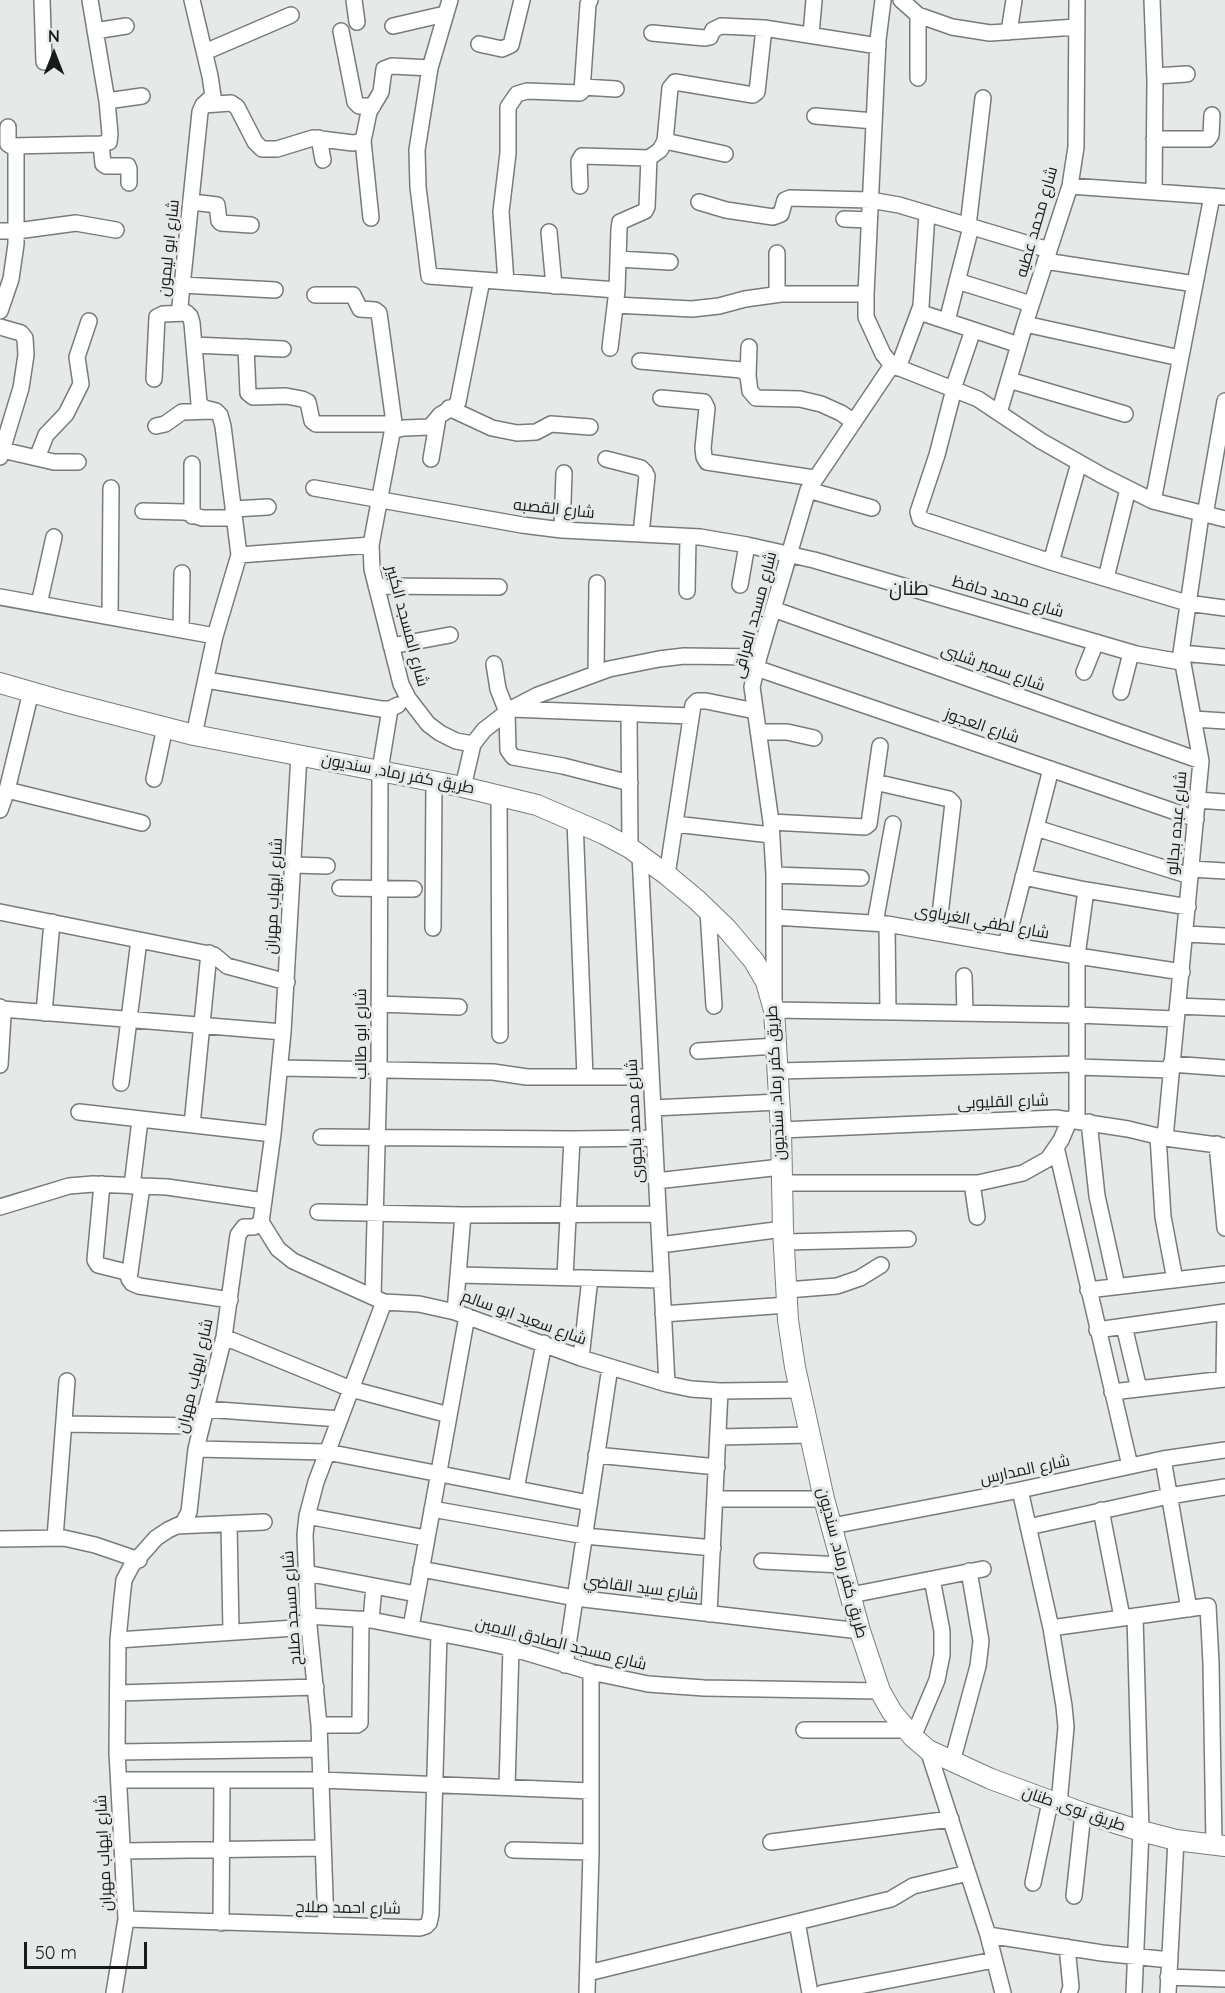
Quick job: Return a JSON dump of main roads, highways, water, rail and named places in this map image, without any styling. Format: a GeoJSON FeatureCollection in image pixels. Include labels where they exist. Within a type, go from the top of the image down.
{"type":"FeatureCollection","features":[{"type":"Feature","properties":{"kind":"district","name":"طنان"},"geometry":{"type":"Point","coordinates":[909,589]}}]}
